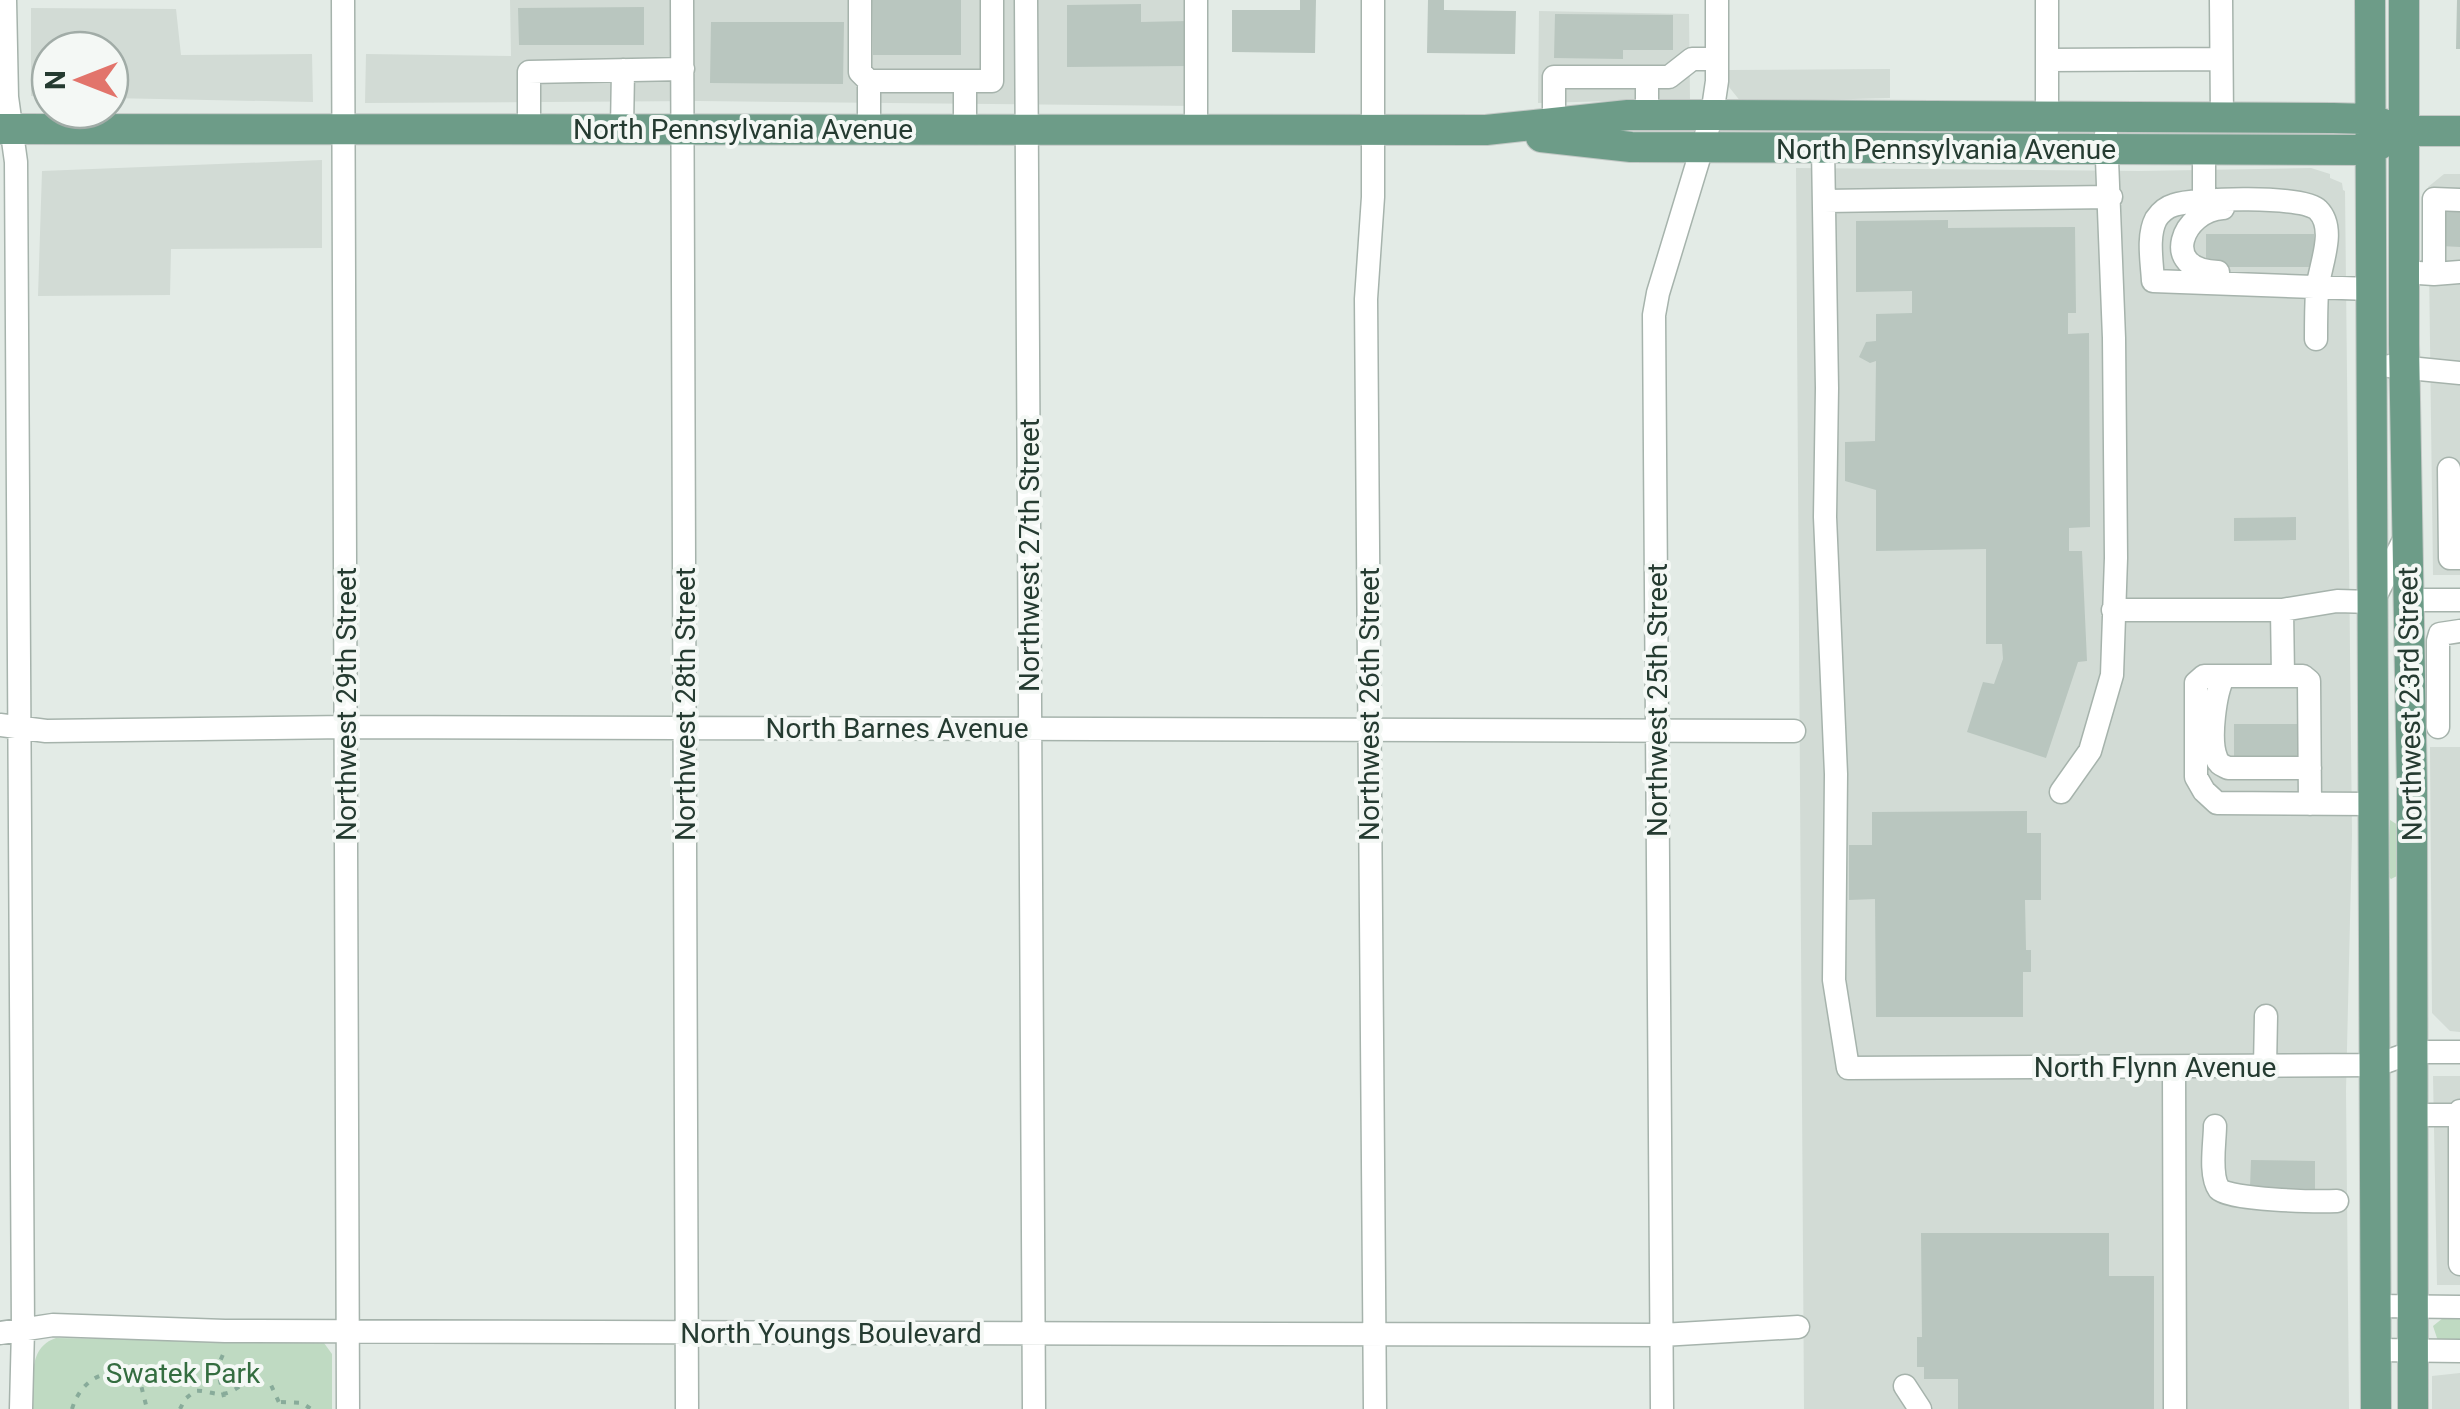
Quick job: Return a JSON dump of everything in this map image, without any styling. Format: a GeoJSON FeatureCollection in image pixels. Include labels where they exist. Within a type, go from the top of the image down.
{"type":"FeatureCollection","features":[{"type":"Feature","properties":{"kind":"main road","name":"Northwest 23rd Street"},"geometry":{"type":"LineString","coordinates":[[2370,0],[2376,1409]]}},
{"type":"Feature","properties":{"kind":"main road","name":"Northwest 23rd Street"},"geometry":{"type":"LineString","coordinates":[[2404,0],[2402,131],[2419,273],[2404,367],[2408,642],[2436,728],[2412,790],[2413,1115],[2436,1209],[2412,1306],[2412,1409]]}},
{"type":"Feature","properties":{"kind":"main road","name":"North Pennsylvania Avenue"},"geometry":{"type":"LineString","coordinates":[[6,130],[1486,130],[1647,115],[1712,115],[2370,119],[2402,131],[2460,131]]}},
{"type":"Feature","properties":{"kind":"main road"},"geometry":{"type":"LineString","coordinates":[[1837,148],[1851,116]]}},
{"type":"Feature","properties":{"kind":"main road"},"geometry":{"type":"LineString","coordinates":[[1960,116],[1960,150]]}},
{"type":"Feature","properties":{"kind":"main road","name":"North Pennsylvania Avenue"},"geometry":{"type":"LineString","coordinates":[[1486,130],[1631,147],[2370,150]]}},
{"type":"Feature","properties":{"kind":"main road"},"geometry":{"type":"LineString","coordinates":[[2370,150],[2402,131]]}},
{"type":"Feature","properties":{"kind":"main road"},"geometry":{"type":"LineString","coordinates":[[2374,797],[2412,790]]}},
{"type":"Feature","properties":{"kind":"main road"},"geometry":{"type":"LineString","coordinates":[[2375,904],[2412,904]]}},
{"type":"Feature","properties":{"kind":"street"},"geometry":{"type":"LineString","coordinates":[[5,0],[6,130],[16,162],[8,453],[12,1331],[21,1409]]}},
{"type":"Feature","properties":{"kind":"street","name":"Northwest 29th Street"},"geometry":{"type":"LineString","coordinates":[[343,0],[348,1409]]}},
{"type":"Feature","properties":{"kind":"street","name":"Northwest 28th Street"},"geometry":{"type":"LineString","coordinates":[[682,0],[687,1409]]}},
{"type":"Feature","properties":{"kind":"street"},"geometry":{"type":"LineString","coordinates":[[860,0],[860,72],[869,82],[868,130]]}},
{"type":"Feature","properties":{"kind":"street"},"geometry":{"type":"LineString","coordinates":[[869,82],[992,81],[992,0]]}},
{"type":"Feature","properties":{"kind":"street","name":"Northwest 27th Street"},"geometry":{"type":"LineString","coordinates":[[1026,0],[1034,1409]]}},
{"type":"Feature","properties":{"kind":"street"},"geometry":{"type":"LineString","coordinates":[[1196,0],[1196,130]]}},
{"type":"Feature","properties":{"kind":"street","name":"Northwest 26th Street"},"geometry":{"type":"LineString","coordinates":[[1373,0],[1374,130],[1366,299],[1375,1409]]}},
{"type":"Feature","properties":{"kind":"street","name":"Northwest 25th Street"},"geometry":{"type":"LineString","coordinates":[[1662,1409],[1654,315],[1712,115],[1718,59],[1717,0]]}},
{"type":"Feature","properties":{"kind":"street"},"geometry":{"type":"LineString","coordinates":[[2047,0],[2048,150]]}},
{"type":"Feature","properties":{"kind":"street"},"geometry":{"type":"LineString","coordinates":[[2220,0],[2222,118]]}},
{"type":"Feature","properties":{"kind":"street"},"geometry":{"type":"LineString","coordinates":[[1554,123],[1554,77],[1669,77],[1692,59],[1718,59]]}},
{"type":"Feature","properties":{"kind":"street"},"geometry":{"type":"LineString","coordinates":[[2047,60],[2221,59]]}},
{"type":"Feature","properties":{"kind":"street"},"geometry":{"type":"LineString","coordinates":[[530,129],[529,72],[683,69]]}},
{"type":"Feature","properties":{"kind":"street"},"geometry":{"type":"LineString","coordinates":[[622,129],[623,70]]}},
{"type":"Feature","properties":{"kind":"street"},"geometry":{"type":"LineString","coordinates":[[1647,77],[1647,115]]}},
{"type":"Feature","properties":{"kind":"street"},"geometry":{"type":"LineString","coordinates":[[965,81],[965,130]]}},
{"type":"Feature","properties":{"kind":"street"},"geometry":{"type":"LineString","coordinates":[[2060,792],[2090,751],[2112,675],[2116,558],[2113,281],[2109,151],[2104,118]]}},
{"type":"Feature","properties":{"kind":"street"},"geometry":{"type":"LineString","coordinates":[[1837,148],[1824,201],[2111,196]]}},
{"type":"Feature","properties":{"kind":"street"},"geometry":{"type":"LineString","coordinates":[[2204,150],[2208,205],[2185,235],[2184,256],[2190,266],[2200,271],[2286,272],[2318,284]]}},
{"type":"Feature","properties":{"kind":"street"},"geometry":{"type":"LineString","coordinates":[[2460,200],[2434,199],[2419,273],[2460,272]]}},
{"type":"Feature","properties":{"kind":"street","name":"North Flynn Avenue"},"geometry":{"type":"LineString","coordinates":[[1824,201],[1825,535],[1836,774],[1834,980],[1848,1068],[2377,1066],[2413,1052],[2460,1052]]}},
{"type":"Feature","properties":{"kind":"street"},"geometry":{"type":"LineString","coordinates":[[2152,281],[2152,234],[2164,210],[2176,204],[2296,201],[2320,211],[2326,251],[2318,284],[2316,339]]}},
{"type":"Feature","properties":{"kind":"street"},"geometry":{"type":"LineString","coordinates":[[2113,281],[2318,284],[2370,289]]}},
{"type":"Feature","properties":{"kind":"street"},"geometry":{"type":"LineString","coordinates":[[2371,365],[2460,373]]}},
{"type":"Feature","properties":{"kind":"street"},"geometry":{"type":"LineString","coordinates":[[2406,470],[2454,469],[2450,558],[2460,558]]}},
{"type":"Feature","properties":{"kind":"street"},"geometry":{"type":"LineString","coordinates":[[2372,602],[2407,533]]}},
{"type":"Feature","properties":{"kind":"street"},"geometry":{"type":"LineString","coordinates":[[2408,600],[2460,600]]}},
{"type":"Feature","properties":{"kind":"street"},"geometry":{"type":"LineString","coordinates":[[2113,610],[2282,610],[2337,601],[2372,602],[2408,642]]}},
{"type":"Feature","properties":{"kind":"street"},"geometry":{"type":"LineString","coordinates":[[2282,610],[2284,676]]}},
{"type":"Feature","properties":{"kind":"street"},"geometry":{"type":"LineString","coordinates":[[2436,728],[2440,634],[2460,631]]}},
{"type":"Feature","properties":{"kind":"street"},"geometry":{"type":"LineString","coordinates":[[2310,804],[2308,681],[2302,676],[2204,676],[2196,683],[2196,777],[2217,802],[2310,804],[2374,797]]}},
{"type":"Feature","properties":{"kind":"street"},"geometry":{"type":"LineString","coordinates":[[2224,676],[2214,698],[2216,757],[2222,765],[2310,768]]}},
{"type":"Feature","properties":{"kind":"street","name":"North Barnes Avenue"},"geometry":{"type":"LineString","coordinates":[[10,727],[46,732],[346,726],[1794,731]]}},
{"type":"Feature","properties":{"kind":"street"},"geometry":{"type":"LineString","coordinates":[[2265,1067],[2266,1016]]}},
{"type":"Feature","properties":{"kind":"street"},"geometry":{"type":"LineString","coordinates":[[2174,1068],[2175,1409]]}},
{"type":"Feature","properties":{"kind":"street"},"geometry":{"type":"LineString","coordinates":[[2413,1115],[2459,1113],[2436,1209],[2460,1264]]}},
{"type":"Feature","properties":{"kind":"street"},"geometry":{"type":"LineString","coordinates":[[2215,1126],[2215,1178],[2227,1194],[2241,1198],[2336,1201]]}},
{"type":"Feature","properties":{"kind":"street"},"geometry":{"type":"LineString","coordinates":[[2376,1306],[2460,1306]]}},
{"type":"Feature","properties":{"kind":"street","name":"North Youngs Boulevard"},"geometry":{"type":"LineString","coordinates":[[12,1331],[53,1325],[225,1331],[1662,1335],[1798,1327]]}},
{"type":"Feature","properties":{"kind":"street"},"geometry":{"type":"LineString","coordinates":[[2376,1350],[2460,1351]]}},
{"type":"Feature","properties":{"kind":"street"},"geometry":{"type":"LineString","coordinates":[[1905,1386],[1920,1409]]}},
{"type":"Feature","properties":{"kind":"path"},"geometry":{"type":"LineString","coordinates":[[224,1396],[217,1368],[225,1353],[225,1331]]}},
{"type":"Feature","properties":{"kind":"path"},"geometry":{"type":"LineString","coordinates":[[72,1409],[82,1387],[101,1374],[112,1373],[123,1374],[141,1385],[147,1409]]}},
{"type":"Feature","properties":{"kind":"path"},"geometry":{"type":"LineString","coordinates":[[180,1409],[184,1399],[195,1391],[224,1396],[239,1385],[259,1381],[271,1386],[282,1406],[292,1400],[311,1409]]}},
{"type":"Feature","properties":{"kind":"shaded area"},"geometry":{"type":"Polygon","coordinates":[[[510,0],[1198,0],[1198,106],[699,101],[365,103],[366,54],[511,56],[510,0]]]}},
{"type":"Feature","properties":{"kind":"shaded area"},"geometry":{"type":"Polygon","coordinates":[[[31,8],[176,9],[181,55],[312,54],[313,102],[130,98],[130,30],[31,30],[31,8]]]}},
{"type":"Feature","properties":{"kind":"shaded area"},"geometry":{"type":"Polygon","coordinates":[[[1539,11],[1689,14],[1690,99],[1538,103],[1539,11]]]}},
{"type":"Feature","properties":{"kind":"shaded area"},"geometry":{"type":"Polygon","coordinates":[[[1890,69],[1890,98],[1741,102],[1729,87],[1728,70],[1890,69]]]}},
{"type":"Feature","properties":{"kind":"shaded area"},"geometry":{"type":"Polygon","coordinates":[[[322,160],[322,248],[171,249],[170,295],[38,296],[42,171],[322,160]]]}},
{"type":"Feature","properties":{"kind":"shaded area"},"geometry":{"type":"Polygon","coordinates":[[[1796,168],[2311,168],[2342,183],[2352,835],[2346,1091],[2349,1409],[1804,1409],[1796,168]]]}},
{"type":"Feature","properties":{"kind":"shaded area"},"geometry":{"type":"Polygon","coordinates":[[[2444,174],[2460,174],[2460,575],[2433,575],[2428,187],[2444,174]]]}},
{"type":"Feature","properties":{"kind":"shaded area"},"geometry":{"type":"Polygon","coordinates":[[[2430,747],[2460,747],[2460,1032],[2450,1031],[2432,1013],[2430,747]]]}},
{"type":"Feature","properties":{"kind":"shaded area"},"geometry":{"type":"Polygon","coordinates":[[[2433,1076],[2460,1076],[2460,1285],[2437,1285],[2433,1076]]]}},
{"type":"Feature","properties":{"kind":"shaded area"},"geometry":{"type":"Polygon","coordinates":[[[2460,1373],[2460,1409],[2432,1409],[2432,1376],[2460,1373]]]}},
{"type":"Feature","properties":{"kind":"green space"},"geometry":{"type":"Polygon","coordinates":[[[2390,820],[2398,825],[2399,875],[2391,879],[2387,875],[2390,820]]]}},
{"type":"Feature","properties":{"kind":"green space"},"geometry":{"type":"Polygon","coordinates":[[[2443,1318],[2460,1318],[2460,1343],[2438,1341],[2433,1326],[2443,1318]]]}},
{"type":"Feature","properties":{"kind":"green space","name":"Swatek Park"},"geometry":{"type":"Polygon","coordinates":[[[56,1338],[324,1343],[332,1354],[332,1409],[33,1409],[36,1358],[46,1343],[56,1338]]]}},
{"type":"Feature","properties":{"kind":"building"},"geometry":{"type":"Polygon","coordinates":[[[872,0],[961,0],[961,55],[873,55],[872,0]]]}},
{"type":"Feature","properties":{"kind":"building"},"geometry":{"type":"Polygon","coordinates":[[[1300,0],[1316,0],[1315,53],[1232,52],[1232,10],[1300,10],[1300,0]]]}},
{"type":"Feature","properties":{"kind":"building"},"geometry":{"type":"Polygon","coordinates":[[[1428,0],[1444,0],[1444,10],[1516,11],[1515,54],[1427,53],[1428,0]]]}},
{"type":"Feature","properties":{"kind":"building"},"geometry":{"type":"Polygon","coordinates":[[[2460,0],[2460,49],[2456,49],[2460,0]]]}},
{"type":"Feature","properties":{"kind":"building"},"geometry":{"type":"Polygon","coordinates":[[[1141,4],[1141,22],[1188,21],[1188,66],[1067,67],[1067,5],[1141,4]]]}},
{"type":"Feature","properties":{"kind":"building"},"geometry":{"type":"Polygon","coordinates":[[[644,7],[644,45],[519,45],[518,8],[644,7]]]}},
{"type":"Feature","properties":{"kind":"building"},"geometry":{"type":"Polygon","coordinates":[[[1555,14],[1673,15],[1673,50],[1623,50],[1623,59],[1554,58],[1555,14]]]}},
{"type":"Feature","properties":{"kind":"building"},"geometry":{"type":"Polygon","coordinates":[[[711,22],[844,22],[843,84],[710,83],[711,22]]]}},
{"type":"Feature","properties":{"kind":"building"},"geometry":{"type":"Polygon","coordinates":[[[2442,212],[2460,212],[2460,247],[2441,246],[2442,212]]]}},
{"type":"Feature","properties":{"kind":"building"},"geometry":{"type":"Polygon","coordinates":[[[1948,220],[1948,228],[2075,227],[2076,313],[2068,313],[2068,334],[2089,333],[2090,527],[2069,528],[2069,551],[2082,551],[2087,661],[2078,662],[2046,758],[1967,732],[1983,682],[1994,684],[2003,659],[2002,644],[1986,644],[1986,549],[1876,551],[1876,490],[1845,481],[1845,442],[1875,441],[1876,361],[1870,363],[1859,357],[1866,342],[1876,341],[1876,314],[1912,313],[1912,291],[1856,292],[1856,221],[1948,220]]]}},
{"type":"Feature","properties":{"kind":"building"},"geometry":{"type":"Polygon","coordinates":[[[2206,234],[2314,234],[2314,267],[2206,267],[2206,234]]]}},
{"type":"Feature","properties":{"kind":"building"},"geometry":{"type":"Polygon","coordinates":[[[2296,517],[2296,540],[2234,541],[2234,518],[2296,517]]]}},
{"type":"Feature","properties":{"kind":"building"},"geometry":{"type":"Polygon","coordinates":[[[2234,724],[2299,724],[2299,759],[2234,759],[2234,724]]]}},
{"type":"Feature","properties":{"kind":"building"},"geometry":{"type":"Polygon","coordinates":[[[2027,811],[2027,833],[2041,833],[2041,900],[2025,900],[2026,950],[2031,950],[2031,972],[2023,972],[2023,1017],[1876,1017],[1875,899],[1849,900],[1849,845],[1872,845],[1872,812],[2027,811]]]}},
{"type":"Feature","properties":{"kind":"building"},"geometry":{"type":"Polygon","coordinates":[[[2251,1160],[2315,1161],[2315,1189],[2250,1188],[2251,1160]]]}},
{"type":"Feature","properties":{"kind":"building"},"geometry":{"type":"Polygon","coordinates":[[[1921,1233],[2109,1233],[2109,1276],[2154,1276],[2154,1409],[1958,1409],[1958,1379],[1924,1379],[1924,1367],[1917,1367],[1917,1337],[1922,1337],[1921,1233]]]}}]}
